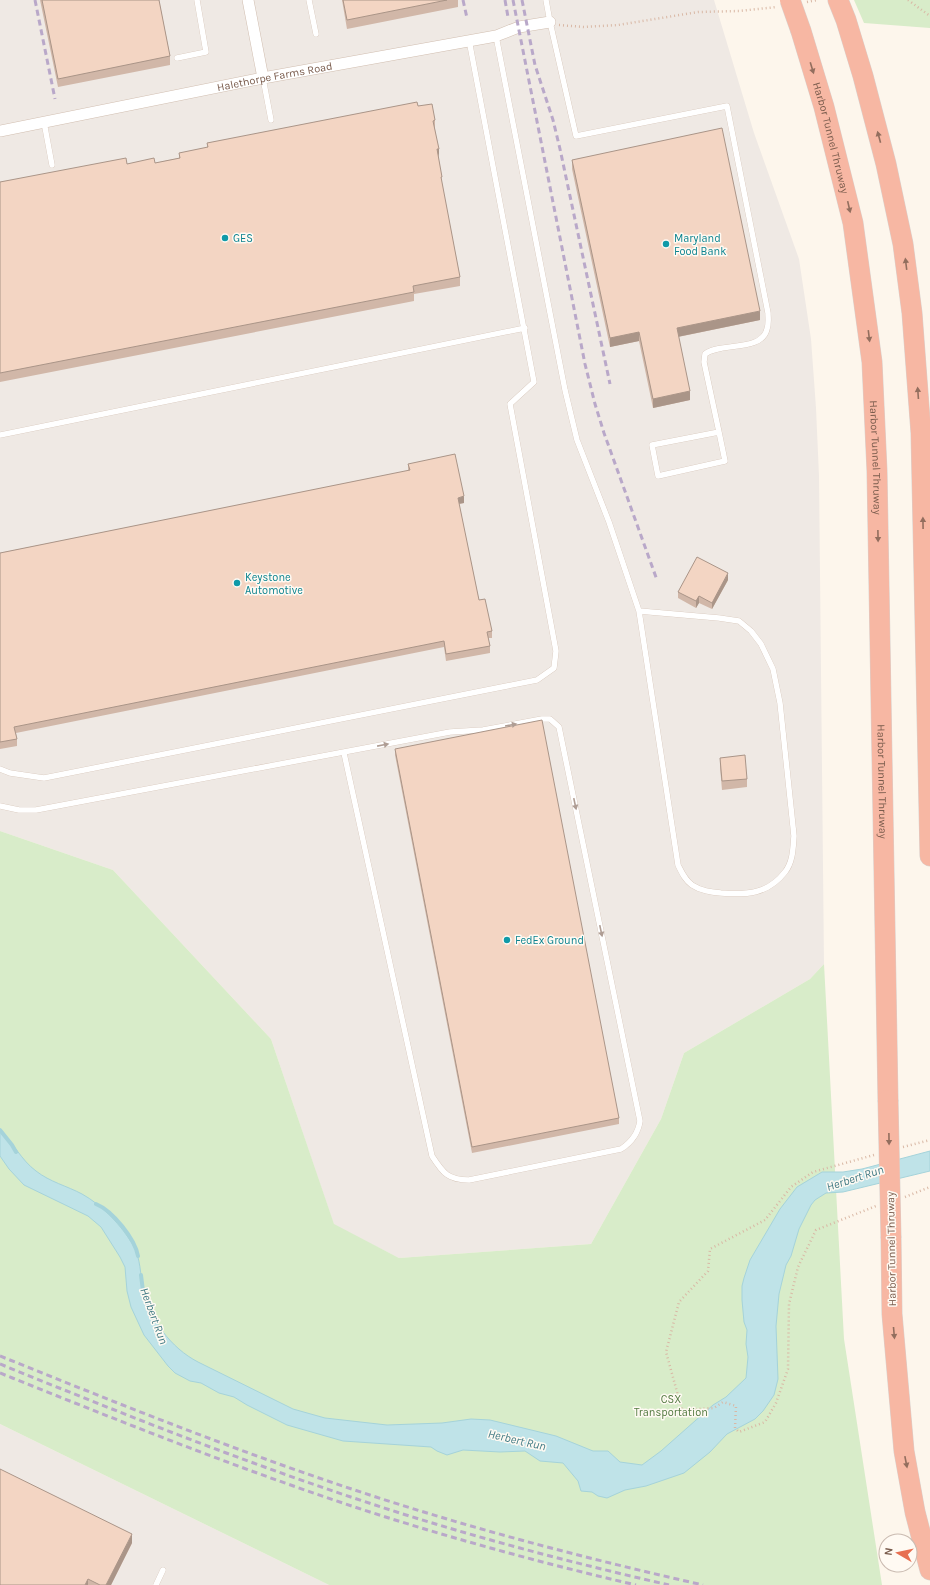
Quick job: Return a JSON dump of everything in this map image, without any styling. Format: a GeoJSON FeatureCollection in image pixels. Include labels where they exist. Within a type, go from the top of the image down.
{"type":"FeatureCollection","features":[{"type":"Feature","properties":{"kind":"highway","name":"Harbor Tunnel Thruway"},"geometry":{"type":"LineString","coordinates":[[790,0],[826,114],[853,223],[872,362],[877,479],[892,1314],[904,1451],[915,1512],[930,1570]]}},
{"type":"Feature","properties":{"kind":"highway"},"geometry":{"type":"LineString","coordinates":[[838,0],[846,20],[886,164],[903,244],[912,313],[921,433],[930,856]]}},
{"type":"Feature","properties":{"kind":"street"},"geometry":{"type":"LineString","coordinates":[[248,0],[263,78]]}},
{"type":"Feature","properties":{"kind":"street","name":"Halethorpe Farms Road"},"geometry":{"type":"LineString","coordinates":[[0,131],[263,78],[496,36],[519,27],[550,22]]}},
{"type":"Feature","properties":{"kind":"lane"},"geometry":{"type":"LineString","coordinates":[[177,58],[206,52],[197,0]]}},
{"type":"Feature","properties":{"kind":"lane"},"geometry":{"type":"LineString","coordinates":[[309,0],[316,34]]}},
{"type":"Feature","properties":{"kind":"lane"},"geometry":{"type":"LineString","coordinates":[[546,0],[576,136],[727,106],[768,313],[768,329],[764,336],[756,343],[711,349],[705,354],[704,362],[719,432],[724,461],[658,476],[652,445],[719,432]]}},
{"type":"Feature","properties":{"kind":"lane"},"geometry":{"type":"LineString","coordinates":[[496,36],[565,390],[577,440],[609,522],[639,612],[678,865],[683,877],[692,885],[701,890],[750,894],[764,889],[776,882],[790,864],[794,836],[780,703],[773,669],[761,644],[751,631],[739,622],[719,618],[639,612]]}},
{"type":"Feature","properties":{"kind":"lane"},"geometry":{"type":"LineString","coordinates":[[0,769],[10,773],[44,778],[537,680],[554,668],[556,651],[510,404],[534,382],[525,328],[469,40]]}},
{"type":"Feature","properties":{"kind":"lane"},"geometry":{"type":"LineString","coordinates":[[263,78],[271,120]]}},
{"type":"Feature","properties":{"kind":"lane"},"geometry":{"type":"LineString","coordinates":[[44,122],[52,165]]}},
{"type":"Feature","properties":{"kind":"lane"},"geometry":{"type":"LineString","coordinates":[[0,435],[525,328]]}},
{"type":"Feature","properties":{"kind":"lane"},"geometry":{"type":"LineString","coordinates":[[0,806],[19,810],[36,810],[450,732],[483,730],[542,719],[550,719],[559,727],[640,1121],[639,1130],[629,1144],[621,1149],[469,1180],[451,1178],[440,1168],[432,1156],[344,752]]}},
{"type":"Feature","properties":{"kind":"lane"},"geometry":{"type":"LineString","coordinates":[[156,1585],[163,1570]]}},
{"type":"Feature","properties":{"kind":"path"},"geometry":{"type":"LineString","coordinates":[[908,0],[930,16]]}},
{"type":"Feature","properties":{"kind":"path"},"geometry":{"type":"LineString","coordinates":[[550,22],[563,26],[584,27],[618,25],[698,12],[764,9]]}},
{"type":"Feature","properties":{"kind":"path"},"geometry":{"type":"LineString","coordinates":[[902,1147],[930,1140]]}},
{"type":"Feature","properties":{"kind":"path"},"geometry":{"type":"LineString","coordinates":[[880,1153],[813,1172],[791,1187],[765,1220],[710,1249],[708,1271],[679,1302],[666,1352],[682,1410],[714,1408],[723,1402],[736,1406],[735,1428],[739,1432],[765,1422],[776,1402],[788,1369],[789,1304],[798,1267],[816,1230],[881,1204]]}},
{"type":"Feature","properties":{"kind":"path"},"geometry":{"type":"LineString","coordinates":[[904,1197],[930,1187]]}},
{"type":"Feature","properties":{"kind":"shaded area"},"geometry":{"type":"Polygon","coordinates":[[[0,0],[714,0],[754,133],[799,259],[811,339],[819,476],[824,964],[810,979],[684,1053],[661,1119],[591,1244],[399,1258],[334,1225],[271,1039],[113,870],[0,831],[0,0]]]}},
{"type":"Feature","properties":{"kind":"shaded area"},"geometry":{"type":"Polygon","coordinates":[[[0,1424],[329,1585],[0,1585],[0,1424]]]}},
{"type":"Feature","properties":{"kind":"green space"},"geometry":{"type":"Polygon","coordinates":[[[854,0],[930,0],[930,28],[864,23],[854,0]]]}},
{"type":"Feature","properties":{"kind":"green space","name":"CSX Transportation"},"geometry":{"type":"Polygon","coordinates":[[[0,831],[113,870],[271,1039],[334,1224],[399,1258],[591,1244],[661,1119],[684,1053],[810,979],[824,964],[844,1339],[878,1559],[878,1573],[880,1573],[882,1585],[329,1585],[0,1424],[0,831]]]}},
{"type":"Feature","properties":{"kind":"water"},"geometry":{"type":"Polygon","coordinates":[[[0,1131],[26,1162],[36,1171],[59,1184],[82,1194],[97,1204],[117,1223],[136,1250],[146,1300],[156,1322],[179,1349],[198,1362],[293,1409],[325,1418],[387,1425],[442,1423],[471,1419],[490,1420],[556,1436],[593,1451],[608,1451],[620,1462],[642,1465],[661,1451],[713,1405],[726,1397],[746,1378],[748,1357],[746,1344],[747,1330],[744,1322],[742,1300],[742,1286],[744,1278],[750,1260],[780,1209],[797,1187],[822,1172],[843,1172],[862,1169],[930,1151],[930,1171],[843,1192],[826,1193],[815,1200],[799,1229],[791,1256],[786,1265],[779,1294],[776,1326],[778,1379],[774,1395],[763,1411],[755,1419],[727,1434],[710,1452],[684,1473],[646,1486],[625,1490],[607,1498],[598,1496],[592,1492],[581,1491],[578,1481],[563,1463],[540,1461],[525,1451],[500,1452],[463,1450],[447,1455],[431,1447],[343,1441],[287,1425],[234,1397],[219,1393],[201,1383],[190,1381],[175,1373],[144,1335],[131,1307],[127,1291],[125,1267],[101,1227],[88,1216],[24,1185],[9,1169],[0,1156],[0,1131]]]}},
{"type":"Feature","properties":{"kind":"building"},"geometry":{"type":"Polygon","coordinates":[[[42,0],[159,0],[170,56],[58,79],[42,0]]]}},
{"type":"Feature","properties":{"kind":"building"},"geometry":{"type":"Polygon","coordinates":[[[343,0],[447,0],[347,20],[343,0]]]}},
{"type":"Feature","properties":{"kind":"building","name":"GES"},"geometry":{"type":"Polygon","coordinates":[[[417,102],[418,106],[432,104],[435,120],[433,121],[439,149],[437,149],[441,177],[460,277],[413,286],[414,292],[0,373],[0,182],[126,158],[127,164],[154,158],[155,163],[180,158],[179,153],[208,147],[207,143],[417,102]]]}},
{"type":"Feature","properties":{"kind":"building","name":"Maryland Food Bank"},"geometry":{"type":"Polygon","coordinates":[[[722,128],[760,311],[677,328],[690,391],[653,399],[639,332],[610,338],[572,160],[722,128]]]}},
{"type":"Feature","properties":{"kind":"building","name":"Keystone Automotive"},"geometry":{"type":"Polygon","coordinates":[[[455,454],[464,496],[458,498],[479,600],[485,599],[492,631],[487,632],[490,646],[446,654],[444,641],[14,727],[17,739],[0,742],[0,553],[410,470],[408,464],[455,454]]]}},
{"type":"Feature","properties":{"kind":"building"},"geometry":{"type":"Polygon","coordinates":[[[697,557],[728,573],[712,603],[699,596],[696,601],[678,592],[697,557]]]}},
{"type":"Feature","properties":{"kind":"building","name":"FedEx Ground"},"geometry":{"type":"Polygon","coordinates":[[[542,720],[619,1118],[472,1147],[395,749],[542,720]]]}},
{"type":"Feature","properties":{"kind":"building"},"geometry":{"type":"Polygon","coordinates":[[[745,755],[747,779],[722,781],[720,758],[745,755]]]}},
{"type":"Feature","properties":{"kind":"building"},"geometry":{"type":"Polygon","coordinates":[[[0,1469],[132,1534],[106,1585],[100,1585],[88,1579],[85,1585],[0,1585],[0,1469]]]}},
{"type":"Feature","properties":{"kind":"waterway","name":"Herbert Run"},"geometry":{"type":"LineString","coordinates":[[0,1130],[16,1152]]}},
{"type":"Feature","properties":{"kind":"waterway","name":"Herbert Run"},"geometry":{"type":"LineString","coordinates":[[96,1204],[109,1213],[122,1226],[133,1242],[138,1256]]}},
{"type":"Feature","properties":{"kind":"waterway","name":"Herbert Run"},"geometry":{"type":"LineString","coordinates":[[141,1275],[143,1291],[151,1315]]}},
{"type":"Feature","properties":{"kind":"railway"},"geometry":{"type":"LineString","coordinates":[[35,0],[55,99]]}},
{"type":"Feature","properties":{"kind":"railway"},"geometry":{"type":"LineString","coordinates":[[463,0],[467,18]]}},
{"type":"Feature","properties":{"kind":"railway"},"geometry":{"type":"LineString","coordinates":[[505,0],[508,17]]}},
{"type":"Feature","properties":{"kind":"railway"},"geometry":{"type":"LineString","coordinates":[[513,0],[585,364],[604,433],[657,580]]}},
{"type":"Feature","properties":{"kind":"railway"},"geometry":{"type":"LineString","coordinates":[[522,0],[535,65],[553,120],[560,149],[610,384]]}},
{"type":"Feature","properties":{"kind":"railway"},"geometry":{"type":"LineString","coordinates":[[0,1356],[234,1448],[376,1497],[539,1545],[703,1585]]}},
{"type":"Feature","properties":{"kind":"railway"},"geometry":{"type":"LineString","coordinates":[[0,1364],[231,1455],[372,1504],[519,1548],[669,1585]]}},
{"type":"Feature","properties":{"kind":"railway"},"geometry":{"type":"LineString","coordinates":[[0,1373],[137,1428],[230,1463],[370,1512],[502,1551],[636,1585]]}},
{"type":"Feature","properties":{"kind":"place","name":"GES"},"geometry":{"type":"Point","coordinates":[225,238]}},
{"type":"Feature","properties":{"kind":"place","name":"Maryland Food Bank"},"geometry":{"type":"Point","coordinates":[666,244]}},
{"type":"Feature","properties":{"kind":"place","name":"Keystone Automotive"},"geometry":{"type":"Point","coordinates":[237,583]}},
{"type":"Feature","properties":{"kind":"place","name":"FedEx Ground"},"geometry":{"type":"Point","coordinates":[507,940]}}]}
